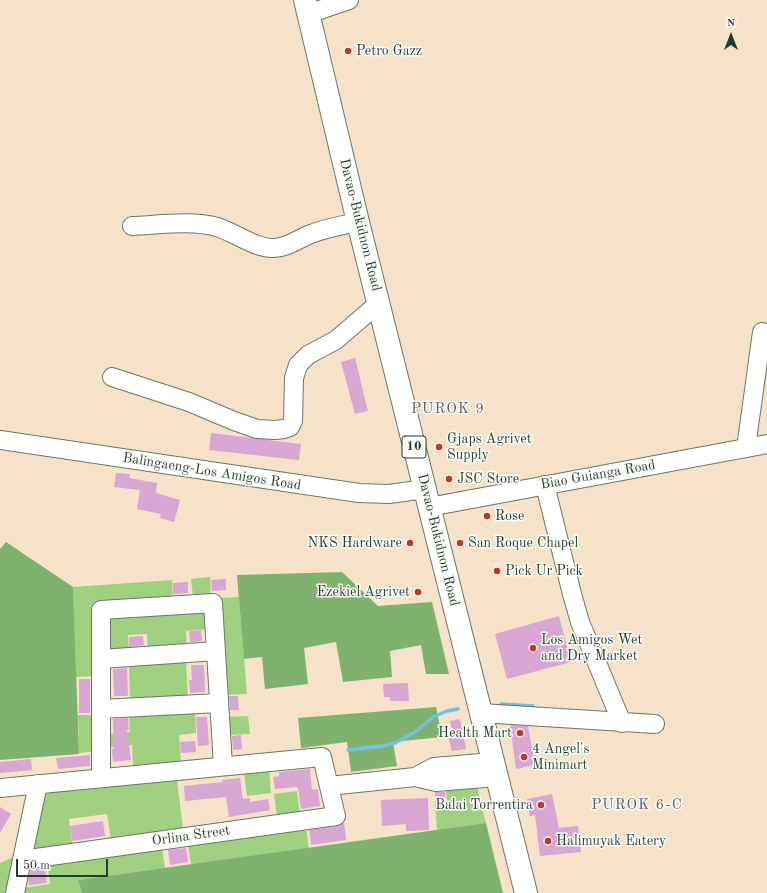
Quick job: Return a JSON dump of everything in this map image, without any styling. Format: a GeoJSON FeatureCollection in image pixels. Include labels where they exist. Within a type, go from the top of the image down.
{"type":"FeatureCollection","features":[{"type":"Feature","properties":{"kind":"highway","name":"Davao-Bukidnon Road"},"geometry":{"type":"LineString","coordinates":[[307,7],[358,222],[526,893]]}},
{"type":"Feature","properties":{"kind":"street"},"geometry":{"type":"LineString","coordinates":[[307,7],[349,0]]}},
{"type":"Feature","properties":{"kind":"street"},"geometry":{"type":"LineString","coordinates":[[132,226],[202,224],[217,227],[251,242],[274,248],[284,246],[309,234],[358,222]]}},
{"type":"Feature","properties":{"kind":"street"},"geometry":{"type":"LineString","coordinates":[[112,377],[189,402],[257,429],[284,429],[290,427],[293,421],[294,378],[298,365],[308,355],[336,340],[379,303]]}},
{"type":"Feature","properties":{"kind":"street"},"geometry":{"type":"LineString","coordinates":[[746,448],[762,332]]}},
{"type":"Feature","properties":{"kind":"street","name":"Balingaeng-Los Amigos Road"},"geometry":{"type":"LineString","coordinates":[[0,440],[359,493],[389,494],[427,498]]}},
{"type":"Feature","properties":{"kind":"street","name":"Biao Guianga Road"},"geometry":{"type":"LineString","coordinates":[[427,498],[545,485],[767,444]]}},
{"type":"Feature","properties":{"kind":"street"},"geometry":{"type":"LineString","coordinates":[[545,485],[580,622],[622,723]]}},
{"type":"Feature","properties":{"kind":"street"},"geometry":{"type":"LineString","coordinates":[[101,778],[101,610],[213,603],[223,766]]}},
{"type":"Feature","properties":{"kind":"street"},"geometry":{"type":"LineString","coordinates":[[101,659],[216,652]]}},
{"type":"Feature","properties":{"kind":"street"},"geometry":{"type":"LineString","coordinates":[[101,709],[219,703]]}},
{"type":"Feature","properties":{"kind":"street"},"geometry":{"type":"LineString","coordinates":[[481,714],[655,724]]}},
{"type":"Feature","properties":{"kind":"street"},"geometry":{"type":"LineString","coordinates":[[0,788],[322,757],[330,786],[415,777],[436,782],[495,770]]}},
{"type":"Feature","properties":{"kind":"street"},"geometry":{"type":"LineString","coordinates":[[15,893],[38,784]]}},
{"type":"Feature","properties":{"kind":"street","name":"Orlina Street"},"geometry":{"type":"LineString","coordinates":[[22,860],[336,816],[330,786]]}},
{"type":"Feature","properties":{"kind":"green space"},"geometry":{"type":"Polygon","coordinates":[[[6,542],[73,587],[79,754],[0,760],[0,549],[6,542]]]}},
{"type":"Feature","properties":{"kind":"green space"},"geometry":{"type":"Polygon","coordinates":[[[342,572],[378,606],[432,602],[449,674],[426,674],[421,645],[390,651],[392,677],[343,682],[336,642],[304,648],[308,684],[265,689],[262,657],[244,659],[237,575],[342,572]]]}},
{"type":"Feature","properties":{"kind":"green space"},"geometry":{"type":"Polygon","coordinates":[[[210,577],[211,596],[193,597],[191,579],[210,577]]]}},
{"type":"Feature","properties":{"kind":"green space"},"geometry":{"type":"Polygon","coordinates":[[[172,580],[173,599],[95,605],[96,676],[76,677],[73,587],[172,580]]]}},
{"type":"Feature","properties":{"kind":"green space"},"geometry":{"type":"Polygon","coordinates":[[[239,597],[247,694],[225,695],[220,598],[239,597]]]}},
{"type":"Feature","properties":{"kind":"green space"},"geometry":{"type":"Polygon","coordinates":[[[205,612],[206,629],[186,631],[187,649],[148,651],[147,634],[128,635],[129,652],[111,653],[108,618],[205,612]]]}},
{"type":"Feature","properties":{"kind":"green space"},"geometry":{"type":"Polygon","coordinates":[[[186,662],[188,699],[130,701],[129,665],[186,662]]]}},
{"type":"Feature","properties":{"kind":"green space"},"geometry":{"type":"Polygon","coordinates":[[[436,707],[442,737],[393,742],[397,766],[351,772],[347,742],[301,748],[298,718],[436,707]]]}},
{"type":"Feature","properties":{"kind":"green space"},"geometry":{"type":"Polygon","coordinates":[[[195,711],[196,733],[179,735],[181,762],[133,766],[132,745],[111,747],[111,734],[130,732],[129,714],[195,711]]]}},
{"type":"Feature","properties":{"kind":"green space"},"geometry":{"type":"Polygon","coordinates":[[[78,715],[96,715],[96,751],[79,753],[78,715]]]}},
{"type":"Feature","properties":{"kind":"green space"},"geometry":{"type":"Polygon","coordinates":[[[248,716],[250,734],[228,735],[227,717],[248,716]]]}},
{"type":"Feature","properties":{"kind":"green space"},"geometry":{"type":"Polygon","coordinates":[[[269,770],[271,793],[247,796],[244,772],[269,770]]]}},
{"type":"Feature","properties":{"kind":"green space"},"geometry":{"type":"Polygon","coordinates":[[[177,780],[183,829],[111,839],[107,814],[69,819],[72,844],[34,848],[44,797],[46,794],[56,791],[177,780]]]}},
{"type":"Feature","properties":{"kind":"green space"},"geometry":{"type":"Polygon","coordinates":[[[476,783],[486,823],[437,830],[435,802],[447,801],[446,786],[476,783]]]}},
{"type":"Feature","properties":{"kind":"green space"},"geometry":{"type":"Polygon","coordinates":[[[297,791],[300,813],[277,816],[274,794],[297,791]]]}},
{"type":"Feature","properties":{"kind":"green space"},"geometry":{"type":"Polygon","coordinates":[[[486,823],[503,893],[82,893],[78,880],[486,823]]]}},
{"type":"Feature","properties":{"kind":"green space"},"geometry":{"type":"Polygon","coordinates":[[[306,828],[309,848],[191,865],[188,844],[306,828]]]}},
{"type":"Feature","properties":{"kind":"green space"},"geometry":{"type":"Polygon","coordinates":[[[162,848],[165,868],[78,880],[82,893],[22,893],[23,888],[50,884],[47,863],[162,848]]]}},
{"type":"Feature","properties":{"kind":"green space"},"geometry":{"type":"Polygon","coordinates":[[[16,856],[8,893],[0,893],[0,863],[16,856]]]}},
{"type":"Feature","properties":{"kind":"building"},"geometry":{"type":"Polygon","coordinates":[[[355,358],[368,411],[355,414],[341,362],[355,358]]]}},
{"type":"Feature","properties":{"kind":"building"},"geometry":{"type":"Polygon","coordinates":[[[211,433],[301,444],[299,460],[209,450],[211,433]]]}},
{"type":"Feature","properties":{"kind":"building"},"geometry":{"type":"Polygon","coordinates":[[[116,473],[130,474],[129,478],[157,483],[156,493],[180,500],[174,522],[160,518],[161,514],[137,509],[140,490],[114,487],[116,473]]]}},
{"type":"Feature","properties":{"kind":"building"},"geometry":{"type":"Polygon","coordinates":[[[226,579],[226,590],[212,591],[211,580],[226,579]]]}},
{"type":"Feature","properties":{"kind":"building"},"geometry":{"type":"Polygon","coordinates":[[[188,582],[188,593],[173,594],[173,583],[188,582]]]}},
{"type":"Feature","properties":{"kind":"building","name":"Los Amigos Wet and Dry Market"},"geometry":{"type":"Polygon","coordinates":[[[559,616],[571,662],[507,679],[495,634],[559,616]]]}},
{"type":"Feature","properties":{"kind":"building"},"geometry":{"type":"Polygon","coordinates":[[[201,630],[202,641],[190,642],[189,631],[201,630]]]}},
{"type":"Feature","properties":{"kind":"building"},"geometry":{"type":"Polygon","coordinates":[[[143,636],[144,645],[129,647],[129,637],[143,636]]]}},
{"type":"Feature","properties":{"kind":"building"},"geometry":{"type":"Polygon","coordinates":[[[191,665],[204,665],[205,692],[190,693],[189,680],[192,680],[191,665]]]}},
{"type":"Feature","properties":{"kind":"building"},"geometry":{"type":"Polygon","coordinates":[[[127,668],[128,696],[114,696],[113,669],[127,668]]]}},
{"type":"Feature","properties":{"kind":"building"},"geometry":{"type":"Polygon","coordinates":[[[79,679],[90,679],[90,713],[79,713],[79,679]]]}},
{"type":"Feature","properties":{"kind":"building"},"geometry":{"type":"Polygon","coordinates":[[[408,683],[409,701],[390,701],[390,697],[384,697],[383,684],[408,683]]]}},
{"type":"Feature","properties":{"kind":"building"},"geometry":{"type":"Polygon","coordinates":[[[229,696],[238,696],[239,710],[230,710],[229,696]]]}},
{"type":"Feature","properties":{"kind":"building"},"geometry":{"type":"Polygon","coordinates":[[[196,717],[207,717],[209,745],[198,746],[196,717]]]}},
{"type":"Feature","properties":{"kind":"building"},"geometry":{"type":"Polygon","coordinates":[[[128,718],[129,730],[127,730],[131,760],[113,762],[113,719],[128,718]]]}},
{"type":"Feature","properties":{"kind":"building"},"geometry":{"type":"Polygon","coordinates":[[[460,719],[466,749],[452,751],[448,736],[453,735],[450,721],[460,719]]]}},
{"type":"Feature","properties":{"kind":"building"},"geometry":{"type":"Polygon","coordinates":[[[510,725],[528,726],[535,765],[516,769],[510,725]]]}},
{"type":"Feature","properties":{"kind":"building"},"geometry":{"type":"Polygon","coordinates":[[[241,735],[242,749],[233,750],[232,736],[241,735]]]}},
{"type":"Feature","properties":{"kind":"building"},"geometry":{"type":"Polygon","coordinates":[[[195,741],[196,752],[181,753],[180,742],[195,741]]]}},
{"type":"Feature","properties":{"kind":"building"},"geometry":{"type":"Polygon","coordinates":[[[90,755],[90,766],[58,769],[56,758],[90,755]]]}},
{"type":"Feature","properties":{"kind":"building"},"geometry":{"type":"Polygon","coordinates":[[[31,759],[32,770],[0,773],[0,762],[31,759]]]}},
{"type":"Feature","properties":{"kind":"building"},"geometry":{"type":"Polygon","coordinates":[[[310,769],[312,790],[318,789],[320,806],[301,809],[298,788],[275,789],[273,777],[279,776],[279,772],[310,769]]]}},
{"type":"Feature","properties":{"kind":"building"},"geometry":{"type":"Polygon","coordinates":[[[240,778],[243,799],[250,798],[250,802],[268,799],[270,810],[229,817],[226,797],[185,801],[184,786],[223,782],[222,780],[240,778]]]}},
{"type":"Feature","properties":{"kind":"building"},"geometry":{"type":"Polygon","coordinates":[[[435,792],[445,792],[445,800],[435,800],[435,792]]]}},
{"type":"Feature","properties":{"kind":"building"},"geometry":{"type":"Polygon","coordinates":[[[552,794],[559,828],[578,826],[581,852],[540,856],[535,815],[530,816],[527,799],[552,794]]]}},
{"type":"Feature","properties":{"kind":"building"},"geometry":{"type":"Polygon","coordinates":[[[428,798],[429,830],[406,831],[406,824],[382,826],[381,800],[428,798]]]}},
{"type":"Feature","properties":{"kind":"building"},"geometry":{"type":"Polygon","coordinates":[[[0,807],[11,814],[0,833],[0,807]]]}},
{"type":"Feature","properties":{"kind":"building"},"geometry":{"type":"Polygon","coordinates":[[[103,821],[105,836],[72,841],[70,826],[103,821]]]}},
{"type":"Feature","properties":{"kind":"building"},"geometry":{"type":"Polygon","coordinates":[[[344,822],[346,840],[311,845],[309,830],[337,826],[344,822]]]}},
{"type":"Feature","properties":{"kind":"building"},"geometry":{"type":"Polygon","coordinates":[[[186,848],[188,862],[170,865],[168,850],[186,848]]]}},
{"type":"Feature","properties":{"kind":"building"},"geometry":{"type":"Polygon","coordinates":[[[45,868],[47,883],[29,885],[28,880],[31,870],[45,868]]]}},
{"type":"Feature","properties":{"kind":"waterway"},"geometry":{"type":"LineString","coordinates":[[501,704],[533,706]]}},
{"type":"Feature","properties":{"kind":"waterway"},"geometry":{"type":"LineString","coordinates":[[348,750],[395,743],[415,732],[435,716],[447,711],[458,709]]}},
{"type":"Feature","properties":{"kind":"place","name":"Petro Gazz"},"geometry":{"type":"Point","coordinates":[348,51]}},
{"type":"Feature","properties":{"kind":"place","name":"Gjaps Agrivet Supply"},"geometry":{"type":"Point","coordinates":[439,447]}},
{"type":"Feature","properties":{"kind":"place","name":"JSC Store"},"geometry":{"type":"Point","coordinates":[449,479]}},
{"type":"Feature","properties":{"kind":"place","name":"Rose"},"geometry":{"type":"Point","coordinates":[487,516]}},
{"type":"Feature","properties":{"kind":"place","name":"NKS Hardware"},"geometry":{"type":"Point","coordinates":[410,543]}},
{"type":"Feature","properties":{"kind":"place","name":"San Roque Chapel"},"geometry":{"type":"Point","coordinates":[460,543]}},
{"type":"Feature","properties":{"kind":"place","name":"Pick Ur Pick"},"geometry":{"type":"Point","coordinates":[497,571]}},
{"type":"Feature","properties":{"kind":"place","name":"Ezekiel Agrivet"},"geometry":{"type":"Point","coordinates":[418,592]}},
{"type":"Feature","properties":{"kind":"place","name":"Los Amigos Wet and Dry Market"},"geometry":{"type":"Point","coordinates":[533,648]}},
{"type":"Feature","properties":{"kind":"place","name":"Health Mart"},"geometry":{"type":"Point","coordinates":[520,733]}},
{"type":"Feature","properties":{"kind":"place","name":"4 Angel's Minimart"},"geometry":{"type":"Point","coordinates":[524,757]}},
{"type":"Feature","properties":{"kind":"place","name":"Balai Torrentira"},"geometry":{"type":"Point","coordinates":[541,805]}},
{"type":"Feature","properties":{"kind":"place","name":"Halimuyak Eatery"},"geometry":{"type":"Point","coordinates":[548,841]}},
{"type":"Feature","properties":{"kind":"district","name":"PUROK 9"},"geometry":{"type":"Point","coordinates":[448,409]}},
{"type":"Feature","properties":{"kind":"district","name":"PUROK 6-C"},"geometry":{"type":"Point","coordinates":[637,805]}}]}
